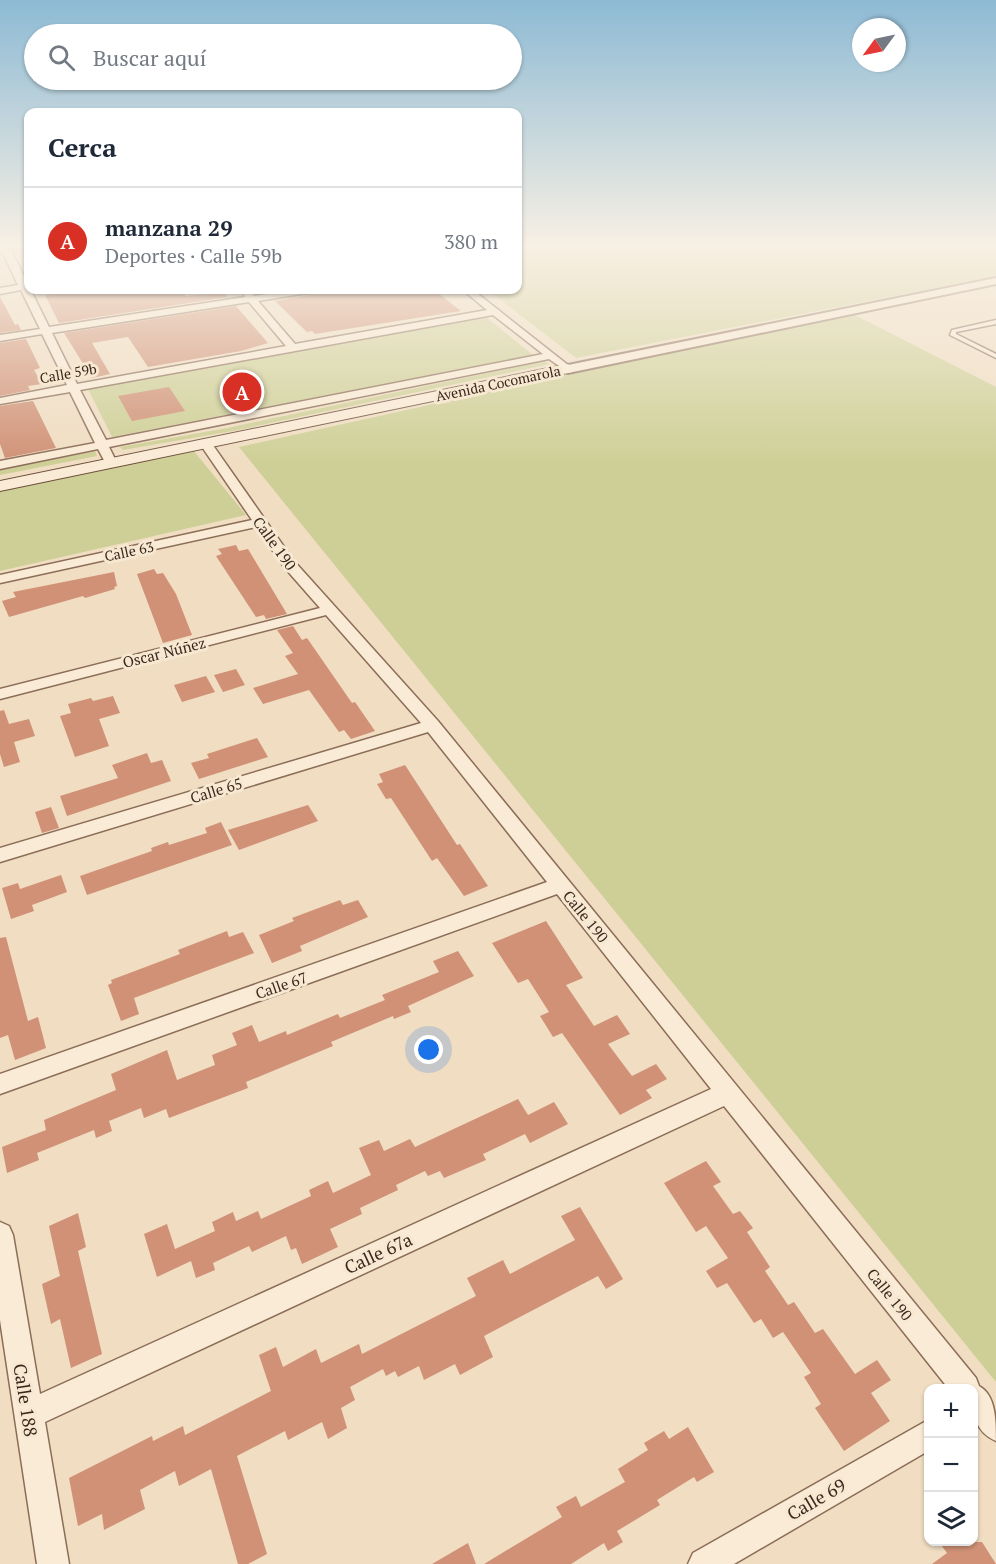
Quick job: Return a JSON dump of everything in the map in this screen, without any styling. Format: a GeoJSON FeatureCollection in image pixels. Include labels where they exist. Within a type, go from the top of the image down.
{"type":"FeatureCollection","features":[{"type":"Feature","properties":{"kind":"main road","name":"Avenida Cocomarola"},"geometry":{"type":"LineString","coordinates":[[0,486],[568,369]]}},
{"type":"Feature","properties":{"kind":"street"},"geometry":{"type":"LineString","coordinates":[[41,319],[111,463]]}},
{"type":"Feature","properties":{"kind":"street"},"geometry":{"type":"LineString","coordinates":[[0,338],[121,319]]}},
{"type":"Feature","properties":{"kind":"street"},"geometry":{"type":"LineString","coordinates":[[269,319],[292,347]]}},
{"type":"Feature","properties":{"kind":"street","name":"Calle 59b"},"geometry":{"type":"LineString","coordinates":[[0,401],[451,319]]}},
{"type":"Feature","properties":{"kind":"street"},"geometry":{"type":"LineString","coordinates":[[506,319],[568,369]]}},
{"type":"Feature","properties":{"kind":"street","name":"Avenida Cocomarola"},"geometry":{"type":"LineString","coordinates":[[568,369],[811,319]]}},
{"type":"Feature","properties":{"kind":"street"},"geometry":{"type":"LineString","coordinates":[[0,465],[550,356]]}},
{"type":"Feature","properties":{"kind":"street","name":"Calle 190"},"geometry":{"type":"LineString","coordinates":[[206,444],[289,564],[432,725],[961,1384]]}},
{"type":"Feature","properties":{"kind":"street","name":"Calle 63"},"geometry":{"type":"LineString","coordinates":[[0,579],[259,522]]}},
{"type":"Feature","properties":{"kind":"street","name":"Oscar Núñez"},"geometry":{"type":"LineString","coordinates":[[0,694],[329,610]]}},
{"type":"Feature","properties":{"kind":"street","name":"Calle 65"},"geometry":{"type":"LineString","coordinates":[[0,855],[432,725]]}},
{"type":"Feature","properties":{"kind":"street","name":"Calle 67"},"geometry":{"type":"LineString","coordinates":[[0,1084],[561,885]]}},
{"type":"Feature","properties":{"kind":"street","name":"Calle 67a"},"geometry":{"type":"LineString","coordinates":[[28,1414],[728,1093]]}},
{"type":"Feature","properties":{"kind":"street","name":"Calle 188"},"geometry":{"type":"LineString","coordinates":[[0,1235],[53,1564]]}},
{"type":"Feature","properties":{"kind":"street","name":"Calle 69"},"geometry":{"type":"LineString","coordinates":[[704,1564],[924,1437]]}},
{"type":"Feature","properties":{"kind":"lane"},"geometry":{"type":"LineString","coordinates":[[996,322],[954,331],[953,335],[996,356]]}},
{"type":"Feature","properties":{"kind":"green space"},"geometry":{"type":"Polygon","coordinates":[[[475,319],[488,319],[533,355],[112,437],[88,389],[475,319]]]}},
{"type":"Feature","properties":{"kind":"green space"},"geometry":{"type":"Polygon","coordinates":[[[526,319],[776,319],[576,358],[526,319]]]}},
{"type":"Feature","properties":{"kind":"green space"},"geometry":{"type":"Polygon","coordinates":[[[817,319],[863,319],[996,387],[996,1382],[239,447],[817,319]]]}},
{"type":"Feature","properties":{"kind":"green space"},"geometry":{"type":"Polygon","coordinates":[[[544,361],[550,364],[233,431],[123,450],[120,447],[227,428],[544,361]]]}},
{"type":"Feature","properties":{"kind":"green space"},"geometry":{"type":"Polygon","coordinates":[[[193,450],[246,515],[0,571],[0,490],[193,450]]]}},
{"type":"Feature","properties":{"kind":"green space"},"geometry":{"type":"Polygon","coordinates":[[[95,451],[97,456],[0,475],[0,470],[95,451]]]}},
{"type":"Feature","properties":{"kind":"building"},"geometry":{"type":"Polygon","coordinates":[[[0,319],[12,319],[21,330],[0,333],[0,319]]]}},
{"type":"Feature","properties":{"kind":"building"},"geometry":{"type":"Polygon","coordinates":[[[57,319],[85,319],[59,323],[57,319]]]}},
{"type":"Feature","properties":{"kind":"building"},"geometry":{"type":"Polygon","coordinates":[[[153,319],[247,319],[268,343],[241,351],[148,367],[128,337],[92,343],[110,374],[92,378],[64,333],[153,319]]]}},
{"type":"Feature","properties":{"kind":"building"},"geometry":{"type":"Polygon","coordinates":[[[294,319],[410,319],[315,334],[312,331],[307,332],[294,319]]]}},
{"type":"Feature","properties":{"kind":"building"},"geometry":{"type":"Polygon","coordinates":[[[26,339],[40,368],[34,370],[42,384],[28,386],[30,390],[0,396],[0,343],[26,339]]]}},
{"type":"Feature","properties":{"kind":"building"},"geometry":{"type":"Polygon","coordinates":[[[169,387],[185,411],[132,421],[118,396],[169,387]]]}},
{"type":"Feature","properties":{"kind":"building"},"geometry":{"type":"Polygon","coordinates":[[[33,401],[56,448],[5,458],[0,444],[0,406],[33,401]]]}},
{"type":"Feature","properties":{"kind":"building"},"geometry":{"type":"Polygon","coordinates":[[[236,545],[239,551],[248,549],[287,614],[266,619],[264,615],[256,617],[216,556],[222,554],[218,549],[236,545]]]}},
{"type":"Feature","properties":{"kind":"building"},"geometry":{"type":"Polygon","coordinates":[[[154,569],[157,574],[163,573],[176,594],[192,635],[163,643],[137,574],[154,569]]]}},
{"type":"Feature","properties":{"kind":"building"},"geometry":{"type":"Polygon","coordinates":[[[114,572],[117,586],[114,587],[115,589],[85,598],[83,596],[9,617],[2,601],[16,597],[13,592],[114,572]]]}},
{"type":"Feature","properties":{"kind":"building"},"geometry":{"type":"Polygon","coordinates":[[[293,626],[302,640],[307,638],[352,703],[355,702],[375,731],[351,739],[344,730],[339,732],[309,690],[263,704],[253,688],[298,674],[285,656],[293,653],[277,630],[293,626]]]}},
{"type":"Feature","properties":{"kind":"building"},"geometry":{"type":"Polygon","coordinates":[[[236,669],[245,685],[223,692],[214,675],[236,669]]]}},
{"type":"Feature","properties":{"kind":"building"},"geometry":{"type":"Polygon","coordinates":[[[206,676],[215,692],[182,702],[174,685],[206,676]]]}},
{"type":"Feature","properties":{"kind":"building"},"geometry":{"type":"Polygon","coordinates":[[[113,696],[120,713],[99,719],[109,746],[75,757],[60,716],[71,713],[68,704],[91,698],[93,701],[113,696]]]}},
{"type":"Feature","properties":{"kind":"building"},"geometry":{"type":"Polygon","coordinates":[[[4,710],[9,724],[29,719],[35,736],[14,742],[20,762],[4,767],[0,754],[0,711],[4,710]]]}},
{"type":"Feature","properties":{"kind":"building"},"geometry":{"type":"Polygon","coordinates":[[[257,738],[268,757],[199,779],[191,763],[209,758],[207,754],[257,738]]]}},
{"type":"Feature","properties":{"kind":"building"},"geometry":{"type":"Polygon","coordinates":[[[147,753],[151,763],[162,760],[171,781],[67,816],[60,796],[118,778],[112,765],[147,753]]]}},
{"type":"Feature","properties":{"kind":"building"},"geometry":{"type":"Polygon","coordinates":[[[405,765],[457,845],[460,844],[488,886],[464,896],[437,858],[432,861],[391,798],[386,799],[377,784],[383,782],[379,774],[405,765]]]}},
{"type":"Feature","properties":{"kind":"building"},"geometry":{"type":"Polygon","coordinates":[[[308,805],[318,821],[239,850],[228,830],[308,805]]]}},
{"type":"Feature","properties":{"kind":"building"},"geometry":{"type":"Polygon","coordinates":[[[51,807],[59,828],[42,833],[35,812],[51,807]]]}},
{"type":"Feature","properties":{"kind":"building"},"geometry":{"type":"Polygon","coordinates":[[[221,822],[232,845],[87,895],[80,876],[152,851],[151,848],[168,842],[169,845],[207,833],[205,828],[221,822]]]}},
{"type":"Feature","properties":{"kind":"building"},"geometry":{"type":"Polygon","coordinates":[[[61,875],[67,892],[32,905],[34,911],[11,919],[2,888],[18,883],[20,889],[61,875]]]}},
{"type":"Feature","properties":{"kind":"building"},"geometry":{"type":"Polygon","coordinates":[[[340,900],[343,905],[358,900],[368,917],[300,946],[302,951],[272,963],[259,935],[294,921],[292,918],[340,900]]]}},
{"type":"Feature","properties":{"kind":"building"},"geometry":{"type":"Polygon","coordinates":[[[546,921],[583,978],[566,985],[594,1026],[617,1015],[630,1034],[608,1044],[632,1076],[656,1064],[667,1079],[646,1090],[652,1098],[620,1115],[562,1033],[553,1037],[540,1016],[549,1012],[528,979],[518,983],[492,943],[546,921]]]}},
{"type":"Feature","properties":{"kind":"building"},"geometry":{"type":"Polygon","coordinates":[[[227,931],[229,937],[243,932],[254,953],[134,998],[139,1014],[121,1021],[108,985],[112,983],[111,980],[180,954],[178,950],[227,931]]]}},
{"type":"Feature","properties":{"kind":"building"},"geometry":{"type":"Polygon","coordinates":[[[6,937],[28,1021],[38,1017],[46,1048],[15,1060],[8,1035],[0,1038],[0,938],[6,937]]]}},
{"type":"Feature","properties":{"kind":"building"},"geometry":{"type":"Polygon","coordinates":[[[458,951],[474,976],[408,1006],[411,1012],[394,1019],[393,1016],[331,1042],[333,1046],[246,1082],[248,1088],[169,1118],[166,1109],[144,1118],[141,1108],[109,1121],[112,1131],[96,1138],[94,1130],[37,1153],[39,1160],[7,1173],[2,1147],[46,1130],[44,1120],[116,1090],[111,1074],[167,1050],[177,1080],[215,1065],[212,1055],[237,1045],[232,1033],[252,1025],[259,1042],[286,1031],[287,1035],[338,1014],[340,1018],[385,1000],[382,995],[439,972],[433,961],[458,951]]]}},
{"type":"Feature","properties":{"kind":"building"},"geometry":{"type":"Polygon","coordinates":[[[518,1099],[528,1115],[554,1102],[568,1124],[530,1143],[525,1134],[483,1154],[486,1160],[444,1178],[440,1171],[428,1176],[425,1171],[396,1185],[398,1190],[360,1208],[362,1214],[330,1229],[338,1247],[302,1264],[296,1248],[291,1250],[286,1236],[252,1252],[249,1246],[213,1263],[215,1270],[196,1278],[191,1261],[157,1277],[144,1234],[167,1224],[175,1249],[215,1231],[212,1222],[233,1212],[236,1221],[258,1211],[261,1219],[311,1196],[309,1190],[328,1181],[333,1193],[371,1175],[359,1148],[379,1140],[384,1151],[410,1139],[415,1147],[518,1099]]]}},
{"type":"Feature","properties":{"kind":"building"},"geometry":{"type":"Polygon","coordinates":[[[706,1161],[721,1182],[713,1186],[733,1214],[740,1211],[753,1228],[747,1232],[770,1267],[765,1271],[788,1305],[794,1302],[815,1333],[823,1329],[855,1374],[877,1360],[891,1380],[871,1393],[890,1421],[844,1451],[815,1408],[821,1404],[804,1377],[811,1373],[783,1332],[773,1338],[761,1319],[754,1323],[727,1283],[717,1288],[706,1271],[728,1258],[706,1226],[696,1232],[664,1183],[706,1161]]]}},
{"type":"Feature","properties":{"kind":"building"},"geometry":{"type":"Polygon","coordinates":[[[580,1207],[623,1279],[606,1289],[598,1276],[484,1336],[493,1357],[460,1375],[455,1364],[424,1380],[419,1366],[398,1377],[395,1371],[386,1376],[383,1369],[350,1387],[355,1400],[341,1408],[347,1428],[328,1439],[322,1422],[288,1440],[285,1431],[237,1456],[267,1554],[248,1564],[238,1564],[211,1469],[179,1486],[175,1471],[140,1490],[145,1509],[104,1530],[102,1514],[78,1526],[69,1478],[152,1436],[153,1441],[183,1426],[185,1435],[271,1391],[259,1355],[276,1347],[283,1367],[316,1349],[321,1363],[359,1344],[362,1354],[476,1296],[467,1278],[503,1260],[510,1274],[575,1240],[561,1216],[580,1207]]]}},
{"type":"Feature","properties":{"kind":"building"},"geometry":{"type":"Polygon","coordinates":[[[78,1213],[86,1247],[78,1251],[102,1354],[71,1368],[60,1319],[51,1324],[42,1284],[60,1276],[49,1226],[78,1213]]]}},
{"type":"Feature","properties":{"kind":"building"},"geometry":{"type":"Polygon","coordinates":[[[688,1427],[714,1472],[697,1482],[694,1477],[657,1500],[660,1505],[617,1531],[623,1542],[608,1551],[604,1543],[571,1564],[484,1564],[562,1517],[556,1507],[576,1496],[581,1507],[625,1482],[618,1469],[648,1450],[644,1443],[664,1431],[669,1439],[688,1427]]]}},
{"type":"Feature","properties":{"kind":"building"},"geometry":{"type":"Polygon","coordinates":[[[978,1542],[982,1542],[996,1564],[932,1564],[947,1553],[942,1546],[978,1546],[978,1542]]]}},
{"type":"Feature","properties":{"kind":"building"},"geometry":{"type":"Polygon","coordinates":[[[468,1543],[476,1564],[432,1564],[468,1543]]]}},
{"type":"Feature","properties":{"kind":"place","name":"manzana 29"},"geometry":{"type":"Point","coordinates":[242,392]}}]}
